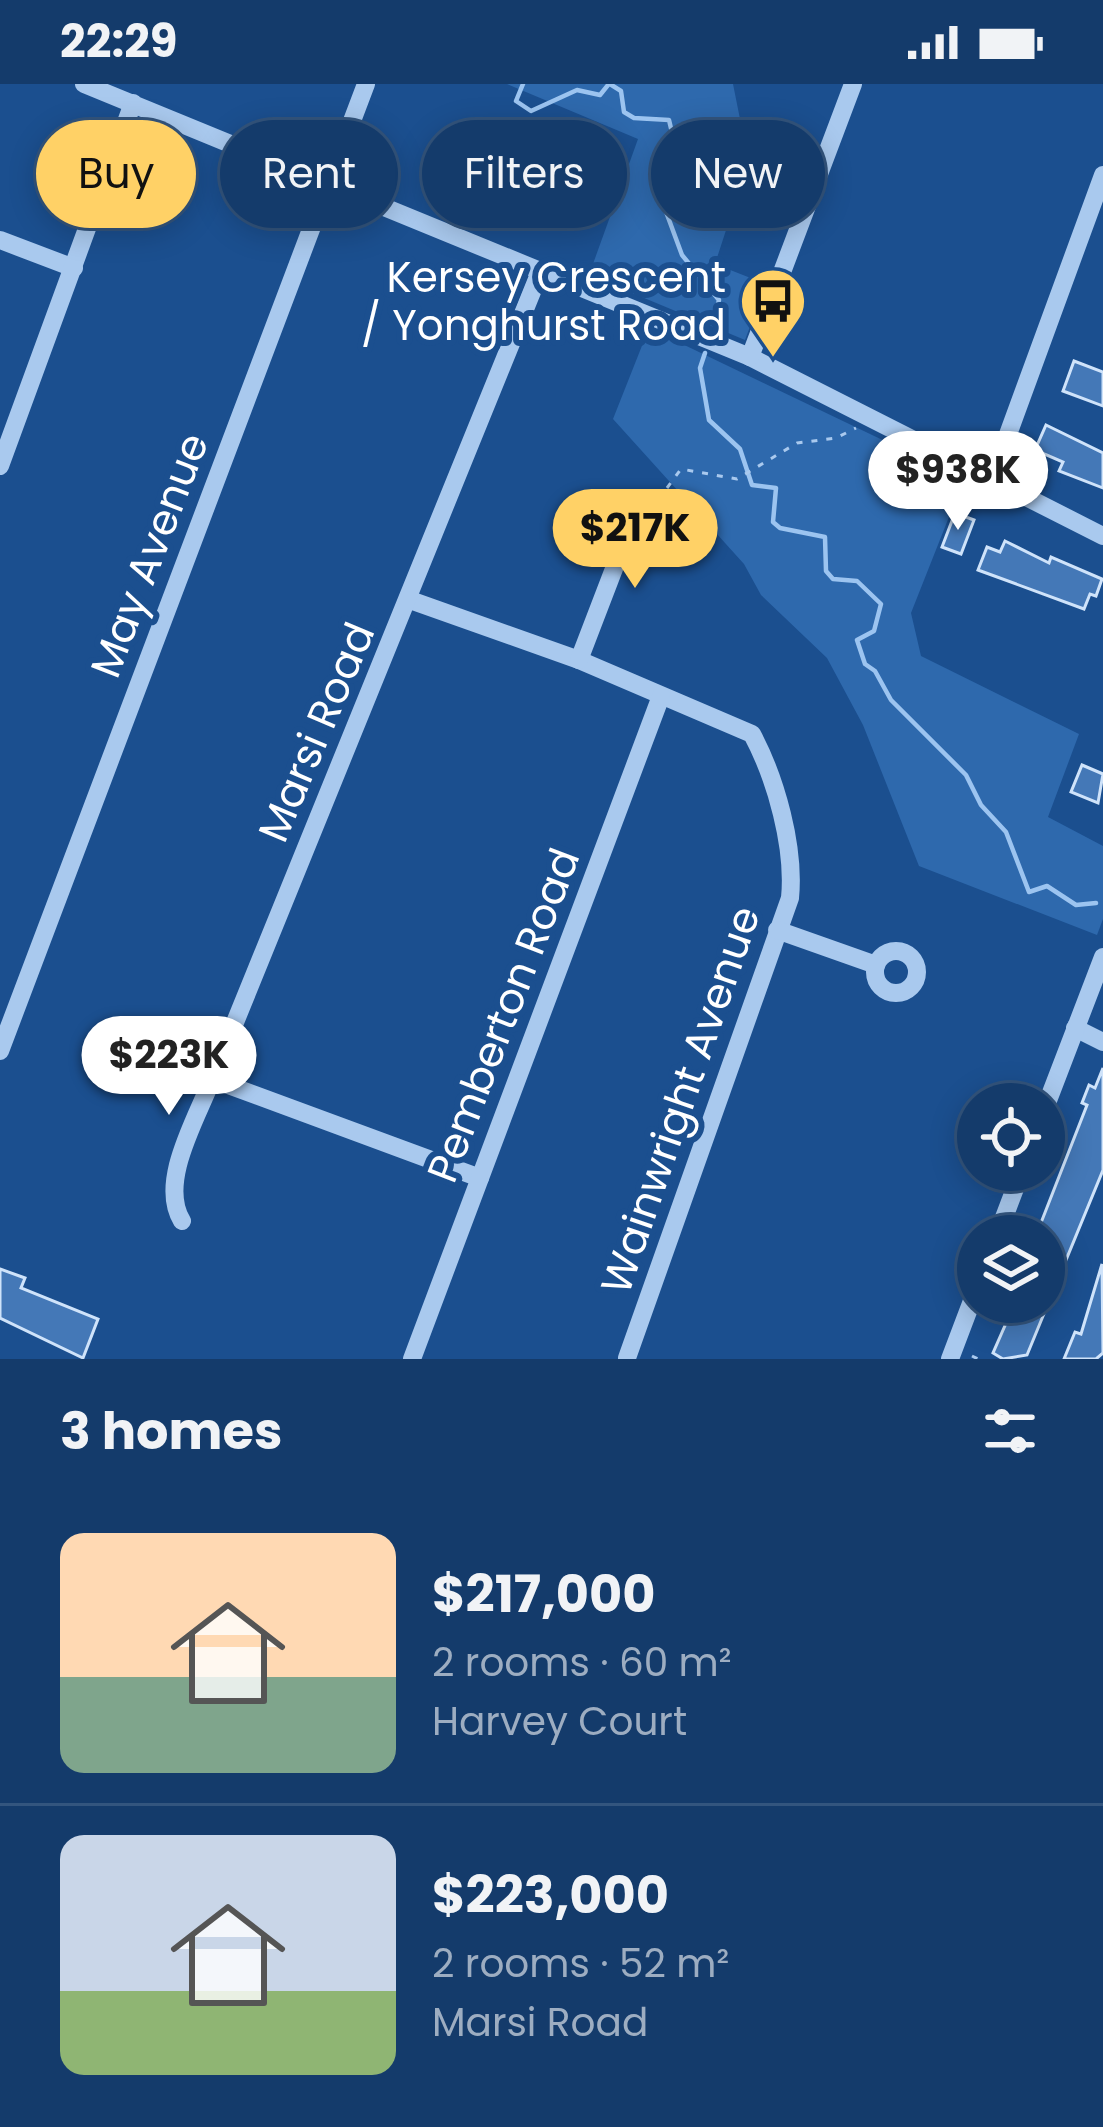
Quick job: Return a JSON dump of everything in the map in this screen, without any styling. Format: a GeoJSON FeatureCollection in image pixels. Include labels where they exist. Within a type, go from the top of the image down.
{"type":"FeatureCollection","features":[{"type":"Feature","properties":{"kind":"street"},"geometry":{"type":"LineString","coordinates":[[84,84],[220,138]]}},
{"type":"Feature","properties":{"kind":"street","name":"May Avenue"},"geometry":{"type":"LineString","coordinates":[[352,120],[366,84]]}},
{"type":"Feature","properties":{"kind":"street"},"geometry":{"type":"LineString","coordinates":[[751,358],[853,84]]}},
{"type":"Feature","properties":{"kind":"street"},"geometry":{"type":"LineString","coordinates":[[0,466],[134,103]]}},
{"type":"Feature","properties":{"kind":"street"},"geometry":{"type":"LineString","coordinates":[[992,478],[1103,176]]}},
{"type":"Feature","properties":{"kind":"street"},"geometry":{"type":"LineString","coordinates":[[398,212],[751,358],[1103,536]]}},
{"type":"Feature","properties":{"kind":"street","name":"May Avenue"},"geometry":{"type":"LineString","coordinates":[[0,1051],[311,228]]}},
{"type":"Feature","properties":{"kind":"street"},"geometry":{"type":"LineString","coordinates":[[0,240],[74,268]]}},
{"type":"Feature","properties":{"kind":"street","name":"Marsi Road"},"geometry":{"type":"LineString","coordinates":[[182,1221],[174,1208],[173,1188],[212,1078],[539,272]]}},
{"type":"Feature","properties":{"kind":"street"},"geometry":{"type":"LineString","coordinates":[[579,660],[630,527],[662,501]]}},
{"type":"Feature","properties":{"kind":"street","name":"Wainwright Avenue"},"geometry":{"type":"LineString","coordinates":[[410,599],[579,660],[752,734],[765,758],[793,872],[790,898],[627,1358]]}},
{"type":"Feature","properties":{"kind":"street","name":"Pemberton Road"},"geometry":{"type":"LineString","coordinates":[[412,1359],[661,696]]}},
{"type":"Feature","properties":{"kind":"street"},"geometry":{"type":"LineString","coordinates":[[777,930],[876,965]]}},
{"type":"Feature","properties":{"kind":"street"},"geometry":{"type":"LineString","coordinates":[[1055,1083],[1103,957]]}},
{"type":"Feature","properties":{"kind":"street"},"geometry":{"type":"LineString","coordinates":[[1076,1028],[1103,1042]]}},
{"type":"Feature","properties":{"kind":"street"},"geometry":{"type":"LineString","coordinates":[[212,1078],[480,1178]]}},
{"type":"Feature","properties":{"kind":"street"},"geometry":{"type":"LineString","coordinates":[[950,1359],[964,1323]]}},
{"type":"Feature","properties":{"kind":"path"},"geometry":{"type":"LineString","coordinates":[[662,501],[681,469],[741,477],[797,443],[836,438],[860,426]]}},
{"type":"Feature","properties":{"kind":"shaded area"},"geometry":{"type":"Polygon","coordinates":[[[507,84],[733,84],[740,120],[651,120],[651,228],[727,228],[715,264],[766,284],[745,340],[589,275],[606,228],[627,228],[627,170],[638,139],[627,134],[627,120],[593,120],[507,84]]]}},
{"type":"Feature","properties":{"kind":"shaded area"},"geometry":{"type":"Polygon","coordinates":[[[649,328],[964,479],[911,613],[921,656],[1079,734],[1048,817],[1103,846],[1103,919],[1097,935],[919,866],[863,725],[827,658],[761,595],[744,564],[613,419],[649,328]]]}},
{"type":"Feature","properties":{"kind":"building"},"geometry":{"type":"Polygon","coordinates":[[[1074,361],[1103,372],[1103,406],[1063,391],[1074,361]]]}},
{"type":"Feature","properties":{"kind":"building"},"geometry":{"type":"Polygon","coordinates":[[[1046,425],[1103,453],[1103,488],[1059,471],[1063,462],[1035,450],[1046,425]]]}},
{"type":"Feature","properties":{"kind":"building"},"geometry":{"type":"Polygon","coordinates":[[[955,513],[974,520],[961,554],[942,547],[955,513]]]}},
{"type":"Feature","properties":{"kind":"building"},"geometry":{"type":"Polygon","coordinates":[[[1005,541],[1049,563],[1051,557],[1102,579],[1096,596],[1090,594],[1084,609],[978,570],[987,547],[1000,552],[1005,541]]]}},
{"type":"Feature","properties":{"kind":"building"},"geometry":{"type":"Polygon","coordinates":[[[1082,765],[1103,774],[1098,803],[1071,792],[1082,765]]]}},
{"type":"Feature","properties":{"kind":"building"},"geometry":{"type":"Polygon","coordinates":[[[1103,1068],[1103,1170],[1065,1262],[1065,1215],[1044,1215],[1053,1191],[1065,1191],[1065,1161],[1087,1105],[1082,1103],[1089,1085],[1095,1088],[1103,1068]]]}},
{"type":"Feature","properties":{"kind":"building"},"geometry":{"type":"Polygon","coordinates":[[[1102,1264],[1103,1353],[1096,1359],[1064,1359],[1075,1332],[1081,1334],[1102,1264]]]}},
{"type":"Feature","properties":{"kind":"building"},"geometry":{"type":"Polygon","coordinates":[[[0,1269],[25,1278],[21,1288],[98,1319],[83,1358],[0,1318],[0,1269]]]}},
{"type":"Feature","properties":{"kind":"building"},"geometry":{"type":"Polygon","coordinates":[[[1006,1323],[1040,1323],[1027,1355],[1003,1359],[993,1353],[1006,1323]]]}},
{"type":"Feature","properties":{"kind":"waterway"},"geometry":{"type":"LineString","coordinates":[[523,84],[516,101],[531,111],[577,90],[600,95],[608,85]]}},
{"type":"Feature","properties":{"kind":"waterway"},"geometry":{"type":"LineString","coordinates":[[610,84],[621,91],[624,112],[634,118],[669,120],[675,145],[663,186],[665,209],[682,255],[719,300],[714,319]]}},
{"type":"Feature","properties":{"kind":"waterway"},"geometry":{"type":"LineString","coordinates":[[705,353],[700,368],[709,420],[740,449],[752,485],[776,488],[773,522],[780,528],[825,537],[826,571],[833,579],[857,581],[881,604],[874,631],[857,640],[865,664],[875,671],[891,700],[966,775],[981,805],[1006,832],[1029,892],[1047,886],[1076,905],[1096,903]]}},
{"type":"Feature","properties":{"kind":"place","name":"Kersey Crescent / Yonghurst Road"},"geometry":{"type":"Point","coordinates":[773,360]}}]}
